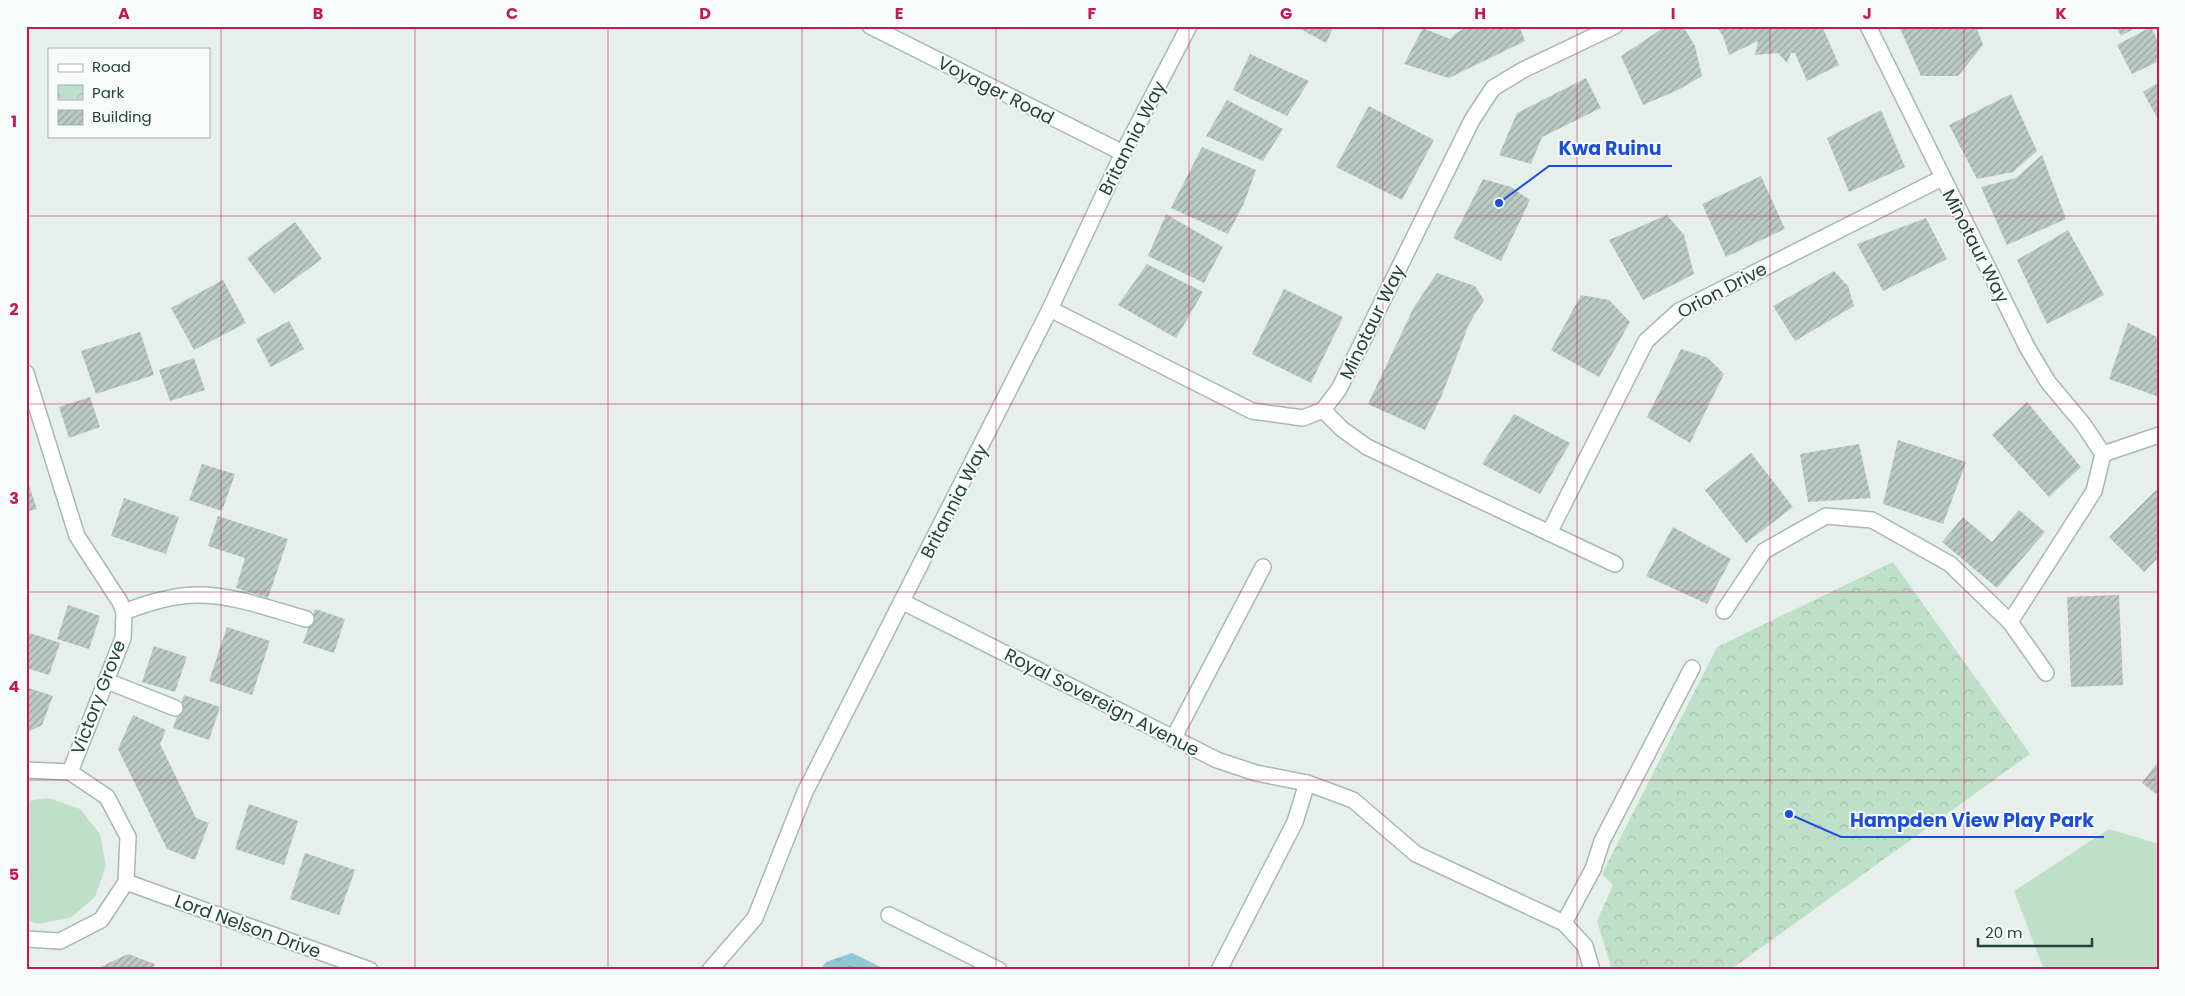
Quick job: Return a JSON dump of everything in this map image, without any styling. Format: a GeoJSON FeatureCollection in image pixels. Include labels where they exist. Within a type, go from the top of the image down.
{"type":"FeatureCollection","features":[{"type":"Feature","properties":{"kind":"street","name":"Voyager Road"},"geometry":{"type":"LineString","coordinates":[[870,26],[1123,153]]}},
{"type":"Feature","properties":{"kind":"street","name":"Britannia Way"},"geometry":{"type":"LineString","coordinates":[[710,970],[755,918],[805,792],[1050,309],[1123,153],[1189,26]]}},
{"type":"Feature","properties":{"kind":"street","name":"Minotaur Way"},"geometry":{"type":"LineString","coordinates":[[1323,410],[1340,388],[1472,120],[1493,88],[1523,70],[1615,26]]}},
{"type":"Feature","properties":{"kind":"street","name":"Minotaur Way"},"geometry":{"type":"LineString","coordinates":[[1868,26],[2027,347],[2048,382],[2083,424],[2103,454]]}},
{"type":"Feature","properties":{"kind":"street","name":"Orion Drive"},"geometry":{"type":"LineString","coordinates":[[1549,532],[1646,341],[1678,311],[1942,178]]}},
{"type":"Feature","properties":{"kind":"street"},"geometry":{"type":"LineString","coordinates":[[1050,309],[1252,411],[1303,418],[1323,410],[1342,429],[1367,447],[1615,564]]}},
{"type":"Feature","properties":{"kind":"street"},"geometry":{"type":"LineString","coordinates":[[26,373],[77,536],[120,602],[124,612],[152,601],[198,595],[240,600],[306,619]]}},
{"type":"Feature","properties":{"kind":"street"},"geometry":{"type":"LineString","coordinates":[[2010,622],[2094,491],[2103,454],[2159,435]]}},
{"type":"Feature","properties":{"kind":"street"},"geometry":{"type":"LineString","coordinates":[[1724,611],[1764,551],[1826,516],[1872,520],[1950,564],[2010,622],[2046,673]]}},
{"type":"Feature","properties":{"kind":"street"},"geometry":{"type":"LineString","coordinates":[[1172,739],[1262,567]]}},
{"type":"Feature","properties":{"kind":"street","name":"Royal Sovereign Avenue"},"geometry":{"type":"LineString","coordinates":[[903,602],[1217,760],[1256,773],[1307,784],[1353,800],[1416,854],[1564,924],[1585,946],[1592,970]]}},
{"type":"Feature","properties":{"kind":"street","name":"Victory Grove"},"geometry":{"type":"LineString","coordinates":[[70,772],[123,638],[124,612]]}},
{"type":"Feature","properties":{"kind":"street"},"geometry":{"type":"LineString","coordinates":[[1564,924],[1593,869],[1602,841],[1692,668]]}},
{"type":"Feature","properties":{"kind":"street"},"geometry":{"type":"LineString","coordinates":[[107,681],[175,708]]}},
{"type":"Feature","properties":{"kind":"street"},"geometry":{"type":"LineString","coordinates":[[26,770],[70,772],[107,797],[128,837],[126,882],[101,920],[60,941],[26,939]]}},
{"type":"Feature","properties":{"kind":"street"},"geometry":{"type":"LineString","coordinates":[[1219,970],[1295,822],[1307,784]]}},
{"type":"Feature","properties":{"kind":"street","name":"Lord Nelson Drive"},"geometry":{"type":"LineString","coordinates":[[126,882],[370,970]]}},
{"type":"Feature","properties":{"kind":"street"},"geometry":{"type":"LineString","coordinates":[[889,915],[999,970]]}},
{"type":"Feature","properties":{"kind":"green space"},"geometry":{"type":"Polygon","coordinates":[[[1893,562],[2030,754],[1730,970],[1612,970],[1597,921],[1613,885],[1602,874],[1717,647],[1893,562]]]}},
{"type":"Feature","properties":{"kind":"green space"},"geometry":{"type":"Polygon","coordinates":[[[49,798],[80,809],[100,834],[106,866],[95,897],[70,918],[37,924],[26,920],[26,801],[49,798]]]}},
{"type":"Feature","properties":{"kind":"green space"},"geometry":{"type":"Polygon","coordinates":[[[2109,829],[2159,844],[2159,970],[2044,970],[2014,891],[2109,829]]]}},
{"type":"Feature","properties":{"kind":"water"},"geometry":{"type":"Polygon","coordinates":[[[852,953],[887,970],[820,970],[826,962],[852,953]]]}},
{"type":"Feature","properties":{"kind":"building"},"geometry":{"type":"Polygon","coordinates":[[[1295,26],[1334,26],[1326,43],[1295,26]]]}},
{"type":"Feature","properties":{"kind":"building"},"geometry":{"type":"Polygon","coordinates":[[[1469,26],[1519,26],[1525,41],[1449,78],[1404,64],[1423,28],[1450,39],[1456,33],[1469,26]]]}},
{"type":"Feature","properties":{"kind":"building"},"geometry":{"type":"Polygon","coordinates":[[[1666,26],[1683,26],[1695,46],[1702,76],[1678,90],[1643,105],[1621,56],[1666,26]]]}},
{"type":"Feature","properties":{"kind":"building"},"geometry":{"type":"Polygon","coordinates":[[[1716,26],[1822,26],[1839,65],[1807,81],[1795,53],[1791,53],[1787,63],[1778,53],[1755,55],[1758,41],[1729,55],[1723,36],[1716,26]]]}},
{"type":"Feature","properties":{"kind":"building"},"geometry":{"type":"Polygon","coordinates":[[[1899,26],[1976,26],[1983,45],[1958,76],[1921,76],[1899,26]]]}},
{"type":"Feature","properties":{"kind":"building"},"geometry":{"type":"Polygon","coordinates":[[[2116,26],[2138,26],[2121,36],[2116,26]]]}},
{"type":"Feature","properties":{"kind":"building"},"geometry":{"type":"Polygon","coordinates":[[[2151,27],[2159,43],[2159,61],[2132,74],[2117,45],[2151,27]]]}},
{"type":"Feature","properties":{"kind":"building"},"geometry":{"type":"Polygon","coordinates":[[[1250,54],[1309,81],[1287,116],[1233,90],[1250,54]]]}},
{"type":"Feature","properties":{"kind":"building"},"geometry":{"type":"Polygon","coordinates":[[[1586,78],[1601,108],[1542,137],[1531,164],[1499,155],[1517,113],[1586,78]]]}},
{"type":"Feature","properties":{"kind":"building"},"geometry":{"type":"Polygon","coordinates":[[[2159,82],[2159,121],[2143,92],[2159,82]]]}},
{"type":"Feature","properties":{"kind":"building"},"geometry":{"type":"Polygon","coordinates":[[[2011,94],[2037,151],[2013,172],[1977,179],[1949,125],[2011,94]]]}},
{"type":"Feature","properties":{"kind":"building"},"geometry":{"type":"Polygon","coordinates":[[[1227,100],[1283,129],[1263,161],[1206,136],[1227,100]]]}},
{"type":"Feature","properties":{"kind":"building"},"geometry":{"type":"Polygon","coordinates":[[[1369,106],[1434,140],[1402,200],[1336,167],[1369,106]]]}},
{"type":"Feature","properties":{"kind":"building"},"geometry":{"type":"Polygon","coordinates":[[[1881,110],[1905,167],[1849,192],[1827,138],[1881,110]]]}},
{"type":"Feature","properties":{"kind":"building"},"geometry":{"type":"Polygon","coordinates":[[[1202,147],[1256,170],[1244,203],[1228,234],[1171,208],[1202,147]]]}},
{"type":"Feature","properties":{"kind":"building"},"geometry":{"type":"Polygon","coordinates":[[[2042,155],[2066,219],[2007,245],[1981,187],[2016,178],[2042,155]]]}},
{"type":"Feature","properties":{"kind":"building"},"geometry":{"type":"Polygon","coordinates":[[[1761,176],[1785,229],[1726,257],[1702,204],[1761,176]]]}},
{"type":"Feature","properties":{"kind":"building"},"geometry":{"type":"Polygon","coordinates":[[[1483,179],[1511,187],[1530,200],[1501,261],[1453,238],[1483,179]]]}},
{"type":"Feature","properties":{"kind":"building"},"geometry":{"type":"Polygon","coordinates":[[[1166,214],[1223,247],[1204,283],[1148,256],[1166,214]]]}},
{"type":"Feature","properties":{"kind":"building"},"geometry":{"type":"Polygon","coordinates":[[[1667,215],[1684,235],[1694,274],[1643,300],[1609,240],[1667,215]]]}},
{"type":"Feature","properties":{"kind":"building"},"geometry":{"type":"Polygon","coordinates":[[[1926,218],[1947,259],[1883,291],[1857,244],[1926,218]]]}},
{"type":"Feature","properties":{"kind":"building"},"geometry":{"type":"Polygon","coordinates":[[[295,222],[322,259],[274,294],[247,258],[295,222]]]}},
{"type":"Feature","properties":{"kind":"building"},"geometry":{"type":"Polygon","coordinates":[[[2068,230],[2104,295],[2047,324],[2017,260],[2068,230]]]}},
{"type":"Feature","properties":{"kind":"building"},"geometry":{"type":"Polygon","coordinates":[[[1147,264],[1203,292],[1176,338],[1118,305],[1147,264]]]}},
{"type":"Feature","properties":{"kind":"building"},"geometry":{"type":"Polygon","coordinates":[[[1834,271],[1848,286],[1854,306],[1795,341],[1773,306],[1834,271]]]}},
{"type":"Feature","properties":{"kind":"building"},"geometry":{"type":"Polygon","coordinates":[[[1437,273],[1475,286],[1484,300],[1469,324],[1442,395],[1425,430],[1368,404],[1414,307],[1437,273]]]}},
{"type":"Feature","properties":{"kind":"building"},"geometry":{"type":"Polygon","coordinates":[[[223,280],[246,323],[194,350],[171,308],[223,280]]]}},
{"type":"Feature","properties":{"kind":"building"},"geometry":{"type":"Polygon","coordinates":[[[1284,289],[1343,317],[1311,383],[1252,354],[1284,289]]]}},
{"type":"Feature","properties":{"kind":"building"},"geometry":{"type":"Polygon","coordinates":[[[1581,295],[1609,300],[1630,322],[1599,377],[1551,350],[1581,295]]]}},
{"type":"Feature","properties":{"kind":"building"},"geometry":{"type":"Polygon","coordinates":[[[289,321],[304,349],[271,367],[256,339],[289,321]]]}},
{"type":"Feature","properties":{"kind":"building"},"geometry":{"type":"Polygon","coordinates":[[[2128,323],[2159,338],[2159,397],[2109,379],[2128,323]]]}},
{"type":"Feature","properties":{"kind":"building"},"geometry":{"type":"Polygon","coordinates":[[[140,332],[154,375],[96,394],[81,351],[140,332]]]}},
{"type":"Feature","properties":{"kind":"building"},"geometry":{"type":"Polygon","coordinates":[[[1681,349],[1708,358],[1724,374],[1690,443],[1647,417],[1681,349]]]}},
{"type":"Feature","properties":{"kind":"building"},"geometry":{"type":"Polygon","coordinates":[[[194,358],[205,390],[170,401],[159,370],[194,358]]]}},
{"type":"Feature","properties":{"kind":"building"},"geometry":{"type":"Polygon","coordinates":[[[90,397],[100,427],[69,438],[59,407],[90,397]]]}},
{"type":"Feature","properties":{"kind":"building"},"geometry":{"type":"Polygon","coordinates":[[[2027,402],[2081,467],[2049,497],[1992,435],[2027,402]]]}},
{"type":"Feature","properties":{"kind":"building"},"geometry":{"type":"Polygon","coordinates":[[[1514,414],[1570,443],[1540,494],[1482,464],[1514,414]]]}},
{"type":"Feature","properties":{"kind":"building"},"geometry":{"type":"Polygon","coordinates":[[[1898,440],[1966,462],[1943,524],[1883,504],[1898,440]]]}},
{"type":"Feature","properties":{"kind":"building"},"geometry":{"type":"Polygon","coordinates":[[[1859,444],[1871,498],[1808,502],[1800,454],[1859,444]]]}},
{"type":"Feature","properties":{"kind":"building"},"geometry":{"type":"Polygon","coordinates":[[[1751,453],[1793,507],[1746,543],[1705,490],[1751,453]]]}},
{"type":"Feature","properties":{"kind":"building"},"geometry":{"type":"Polygon","coordinates":[[[202,464],[235,474],[222,511],[189,500],[202,464]]]}},
{"type":"Feature","properties":{"kind":"building"},"geometry":{"type":"Polygon","coordinates":[[[26,477],[37,509],[26,512],[26,477]]]}},
{"type":"Feature","properties":{"kind":"building"},"geometry":{"type":"Polygon","coordinates":[[[2156,490],[2159,493],[2159,557],[2144,572],[2109,537],[2156,490]]]}},
{"type":"Feature","properties":{"kind":"building"},"geometry":{"type":"Polygon","coordinates":[[[124,498],[179,517],[166,554],[111,536],[124,498]]]}},
{"type":"Feature","properties":{"kind":"building"},"geometry":{"type":"Polygon","coordinates":[[[2019,510],[2045,532],[1997,588],[1942,542],[1963,517],[1992,542],[2019,510]]]}},
{"type":"Feature","properties":{"kind":"building"},"geometry":{"type":"Polygon","coordinates":[[[218,516],[288,539],[268,598],[236,588],[245,558],[208,546],[218,516]]]}},
{"type":"Feature","properties":{"kind":"building"},"geometry":{"type":"Polygon","coordinates":[[[1673,527],[1731,559],[1707,604],[1646,576],[1673,527]]]}},
{"type":"Feature","properties":{"kind":"building"},"geometry":{"type":"Polygon","coordinates":[[[2119,595],[2123,685],[2071,687],[2067,597],[2119,595]]]}},
{"type":"Feature","properties":{"kind":"building"},"geometry":{"type":"Polygon","coordinates":[[[68,605],[100,616],[89,649],[57,639],[68,605]]]}},
{"type":"Feature","properties":{"kind":"building"},"geometry":{"type":"Polygon","coordinates":[[[315,609],[345,619],[334,653],[303,643],[315,609]]]}},
{"type":"Feature","properties":{"kind":"building"},"geometry":{"type":"Polygon","coordinates":[[[227,627],[270,641],[252,695],[209,681],[227,627]]]}},
{"type":"Feature","properties":{"kind":"building"},"geometry":{"type":"Polygon","coordinates":[[[27,632],[60,643],[49,675],[26,668],[27,632]]]}},
{"type":"Feature","properties":{"kind":"building"},"geometry":{"type":"Polygon","coordinates":[[[154,646],[187,657],[175,692],[142,682],[154,646]]]}},
{"type":"Feature","properties":{"kind":"building"},"geometry":{"type":"Polygon","coordinates":[[[26,687],[53,696],[42,725],[26,733],[26,687]]]}},
{"type":"Feature","properties":{"kind":"building"},"geometry":{"type":"Polygon","coordinates":[[[184,695],[220,707],[209,740],[173,728],[184,695]]]}},
{"type":"Feature","properties":{"kind":"building"},"geometry":{"type":"Polygon","coordinates":[[[133,715],[166,730],[160,744],[196,818],[209,823],[195,860],[167,849],[118,749],[133,715]]]}},
{"type":"Feature","properties":{"kind":"building"},"geometry":{"type":"Polygon","coordinates":[[[2159,760],[2159,796],[2142,783],[2159,760]]]}},
{"type":"Feature","properties":{"kind":"building"},"geometry":{"type":"Polygon","coordinates":[[[249,804],[298,821],[284,865],[235,849],[249,804]]]}},
{"type":"Feature","properties":{"kind":"building"},"geometry":{"type":"Polygon","coordinates":[[[305,853],[355,870],[339,915],[290,899],[305,853]]]}},
{"type":"Feature","properties":{"kind":"building"},"geometry":{"type":"Polygon","coordinates":[[[128,954],[155,964],[153,970],[94,970],[128,954]]]}},
{"type":"Feature","properties":{"kind":"place","name":"Kwa Ruinu"},"geometry":{"type":"Point","coordinates":[1499,203]}},
{"type":"Feature","properties":{"kind":"place","name":"Hampden View Play Park"},"geometry":{"type":"Point","coordinates":[1789,814]}}]}
